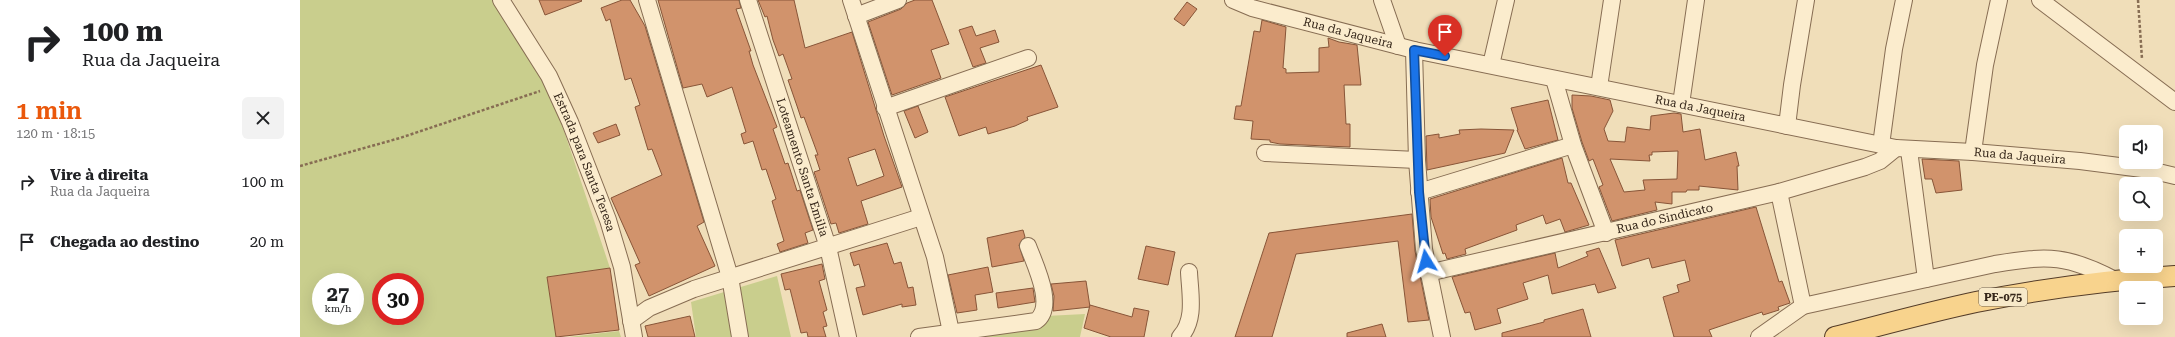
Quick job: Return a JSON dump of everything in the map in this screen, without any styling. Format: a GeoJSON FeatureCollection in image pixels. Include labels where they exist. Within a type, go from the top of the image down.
{"type":"FeatureCollection","features":[{"type":"Feature","properties":{"kind":"main road","name":"PE-075"},"geometry":{"type":"LineString","coordinates":[[1835,337],[1976,302],[2049,289],[2175,276]]}},
{"type":"Feature","properties":{"kind":"street"},"geometry":{"type":"LineString","coordinates":[[648,0],[730,277],[740,337]]}},
{"type":"Feature","properties":{"kind":"street","name":"Loteamento Santa Emilia"},"geometry":{"type":"LineString","coordinates":[[748,0],[828,247],[848,337]]}},
{"type":"Feature","properties":{"kind":"street"},"geometry":{"type":"LineString","coordinates":[[851,0],[935,258],[951,332]]}},
{"type":"Feature","properties":{"kind":"street"},"geometry":{"type":"LineString","coordinates":[[856,16],[898,0]]}},
{"type":"Feature","properties":{"kind":"street","name":"Rua da Jaqueira"},"geometry":{"type":"LineString","coordinates":[[1233,0],[1252,8],[1414,50],[1895,148],[1974,152],[2088,162],[2150,170],[2175,176]]}},
{"type":"Feature","properties":{"kind":"street"},"geometry":{"type":"LineString","coordinates":[[1382,0],[1398,46]]}},
{"type":"Feature","properties":{"kind":"street"},"geometry":{"type":"LineString","coordinates":[[1491,66],[1506,0]]}},
{"type":"Feature","properties":{"kind":"street"},"geometry":{"type":"LineString","coordinates":[[1599,87],[1612,0]]}},
{"type":"Feature","properties":{"kind":"street"},"geometry":{"type":"LineString","coordinates":[[1681,104],[1696,0]]}},
{"type":"Feature","properties":{"kind":"street"},"geometry":{"type":"LineString","coordinates":[[1787,126],[1793,77],[1806,0]]}},
{"type":"Feature","properties":{"kind":"street"},"geometry":{"type":"LineString","coordinates":[[1904,0],[1893,56],[1895,148],[1926,279]]}},
{"type":"Feature","properties":{"kind":"street"},"geometry":{"type":"LineString","coordinates":[[1974,152],[1985,65],[1999,0]]}},
{"type":"Feature","properties":{"kind":"street"},"geometry":{"type":"LineString","coordinates":[[2040,0],[2175,102]]}},
{"type":"Feature","properties":{"kind":"street","name":"Estrada para Santa Teresa"},"geometry":{"type":"LineString","coordinates":[[507,3],[554,86],[608,220],[622,267],[634,337]]}},
{"type":"Feature","properties":{"kind":"street"},"geometry":{"type":"LineString","coordinates":[[1414,50],[1419,192],[1428,273],[1442,337]]}},
{"type":"Feature","properties":{"kind":"street"},"geometry":{"type":"LineString","coordinates":[[885,108],[1028,58]]}},
{"type":"Feature","properties":{"kind":"street"},"geometry":{"type":"LineString","coordinates":[[1554,78],[1574,145],[1606,234]]}},
{"type":"Feature","properties":{"kind":"street"},"geometry":{"type":"LineString","coordinates":[[1419,192],[1574,145]]}},
{"type":"Feature","properties":{"kind":"street","name":"Rua do Sindicato"},"geometry":{"type":"LineString","coordinates":[[1428,273],[1606,234],[1779,192],[1865,167],[1880,161],[1895,148]]}},
{"type":"Feature","properties":{"kind":"street"},"geometry":{"type":"LineString","coordinates":[[1265,153],[1417,160]]}},
{"type":"Feature","properties":{"kind":"street"},"geometry":{"type":"LineString","coordinates":[[1779,192],[1803,306]]}},
{"type":"Feature","properties":{"kind":"street"},"geometry":{"type":"LineString","coordinates":[[632,321],[649,308],[694,289],[921,217]]}},
{"type":"Feature","properties":{"kind":"street"},"geometry":{"type":"LineString","coordinates":[[919,337],[1036,321],[1042,316],[1045,308],[1044,295],[1028,246]]}},
{"type":"Feature","properties":{"kind":"street"},"geometry":{"type":"LineString","coordinates":[[1759,337],[1803,306],[2024,259],[2055,258],[2094,268],[2117,281]]}},
{"type":"Feature","properties":{"kind":"street"},"geometry":{"type":"LineString","coordinates":[[1180,337],[1188,328],[1191,310],[1189,272]]}},
{"type":"Feature","properties":{"kind":"path"},"geometry":{"type":"LineString","coordinates":[[2138,0],[2144,78]]}},
{"type":"Feature","properties":{"kind":"path"},"geometry":{"type":"LineString","coordinates":[[300,166],[400,138],[554,86]]}},
{"type":"Feature","properties":{"kind":"green space"},"geometry":{"type":"Polygon","coordinates":[[[300,0],[501,0],[549,93],[561,122],[610,268],[547,277],[556,337],[300,337],[300,0]]]}},
{"type":"Feature","properties":{"kind":"green space"},"geometry":{"type":"Polygon","coordinates":[[[777,276],[791,337],[696,337],[691,302],[777,276]]]}},
{"type":"Feature","properties":{"kind":"green space"},"geometry":{"type":"Polygon","coordinates":[[[1085,314],[1080,337],[924,337],[1046,316],[1085,314]]]}},
{"type":"Feature","properties":{"kind":"green space"},"geometry":{"type":"Polygon","coordinates":[[[619,331],[621,337],[569,337],[619,331]]]}},
{"type":"Feature","properties":{"kind":"building"},"geometry":{"type":"Polygon","coordinates":[[[539,0],[581,0],[582,1],[545,15],[539,0]]]}},
{"type":"Feature","properties":{"kind":"building"},"geometry":{"type":"Polygon","coordinates":[[[622,0],[630,0],[645,26],[704,222],[697,226],[715,266],[649,296],[635,265],[640,263],[611,198],[662,175],[652,149],[648,150],[635,107],[640,105],[631,78],[625,80],[610,19],[606,21],[601,8],[622,0]]]}},
{"type":"Feature","properties":{"kind":"building"},"geometry":{"type":"Polygon","coordinates":[[[658,0],[739,0],[741,8],[736,9],[751,51],[749,51],[753,65],[777,127],[773,129],[785,164],[788,163],[797,191],[800,190],[813,230],[805,233],[808,243],[780,252],[777,244],[784,241],[772,201],[776,199],[766,169],[762,170],[753,141],[744,144],[741,134],[746,132],[732,87],[707,97],[702,84],[683,88],[658,0]]]}},
{"type":"Feature","properties":{"kind":"building"},"geometry":{"type":"Polygon","coordinates":[[[758,0],[794,0],[805,48],[852,32],[884,136],[902,187],[861,201],[868,224],[839,233],[836,223],[831,224],[814,172],[820,170],[815,155],[818,155],[804,117],[801,118],[788,80],[792,79],[783,54],[779,56],[767,16],[765,17],[758,0]],[[875,149],[848,158],[857,186],[884,176],[875,149]]]}},
{"type":"Feature","properties":{"kind":"building"},"geometry":{"type":"Polygon","coordinates":[[[915,0],[932,0],[949,44],[931,50],[941,78],[892,95],[868,22],[901,9],[907,3],[915,0]]]}},
{"type":"Feature","properties":{"kind":"building"},"geometry":{"type":"Polygon","coordinates":[[[1187,2],[1197,9],[1184,26],[1174,19],[1187,2]]]}},
{"type":"Feature","properties":{"kind":"building"},"geometry":{"type":"Polygon","coordinates":[[[1262,20],[1286,27],[1283,68],[1286,69],[1286,73],[1319,72],[1319,48],[1329,47],[1328,38],[1339,42],[1357,45],[1361,85],[1344,85],[1346,124],[1350,124],[1350,147],[1280,144],[1270,142],[1270,140],[1251,139],[1253,121],[1234,119],[1236,106],[1241,106],[1254,31],[1260,32],[1262,20]]]}},
{"type":"Feature","properties":{"kind":"building"},"geometry":{"type":"Polygon","coordinates":[[[972,26],[976,36],[995,30],[999,42],[980,48],[986,63],[973,67],[959,30],[972,26]]]}},
{"type":"Feature","properties":{"kind":"building"},"geometry":{"type":"Polygon","coordinates":[[[1041,65],[1058,107],[1027,117],[1028,120],[1015,126],[988,134],[986,127],[959,136],[945,97],[1041,65]]]}},
{"type":"Feature","properties":{"kind":"building"},"geometry":{"type":"Polygon","coordinates":[[[1572,95],[1591,96],[1610,100],[1613,111],[1604,129],[1608,141],[1625,142],[1627,127],[1650,130],[1651,116],[1674,113],[1681,114],[1683,132],[1700,129],[1705,160],[1736,152],[1739,166],[1737,166],[1738,190],[1699,186],[1699,190],[1672,192],[1672,204],[1655,202],[1657,210],[1612,221],[1599,187],[1603,185],[1593,159],[1589,161],[1572,108],[1572,95]],[[1678,151],[1652,152],[1652,155],[1649,155],[1650,161],[1610,159],[1624,192],[1645,190],[1643,180],[1677,179],[1678,151]]]}},
{"type":"Feature","properties":{"kind":"building"},"geometry":{"type":"Polygon","coordinates":[[[1548,100],[1558,140],[1525,149],[1517,130],[1511,108],[1548,100]]]}},
{"type":"Feature","properties":{"kind":"building"},"geometry":{"type":"Polygon","coordinates":[[[918,106],[928,132],[915,138],[904,111],[918,106]]]}},
{"type":"Feature","properties":{"kind":"building"},"geometry":{"type":"Polygon","coordinates":[[[616,124],[620,135],[598,143],[593,133],[616,124]]]}},
{"type":"Feature","properties":{"kind":"building"},"geometry":{"type":"Polygon","coordinates":[[[1459,130],[1514,130],[1505,153],[1427,170],[1426,136],[1439,134],[1439,138],[1460,134],[1459,130]]]}},
{"type":"Feature","properties":{"kind":"building"},"geometry":{"type":"Polygon","coordinates":[[[1562,158],[1568,183],[1571,183],[1589,225],[1565,232],[1560,219],[1546,224],[1543,215],[1516,225],[1517,230],[1465,249],[1466,254],[1447,259],[1445,253],[1443,254],[1431,217],[1430,199],[1562,158]]]}},
{"type":"Feature","properties":{"kind":"building"},"geometry":{"type":"Polygon","coordinates":[[[1922,159],[1959,161],[1962,190],[1936,193],[1932,179],[1925,179],[1922,159]]]}},
{"type":"Feature","properties":{"kind":"building"},"geometry":{"type":"Polygon","coordinates":[[[1756,207],[1779,282],[1782,281],[1790,303],[1778,307],[1779,310],[1763,315],[1762,312],[1709,330],[1712,337],[1674,337],[1663,297],[1679,292],[1677,285],[1690,281],[1685,260],[1652,268],[1649,258],[1622,266],[1615,240],[1756,207]]]}},
{"type":"Feature","properties":{"kind":"building"},"geometry":{"type":"Polygon","coordinates":[[[1412,214],[1415,251],[1429,320],[1408,322],[1398,241],[1296,254],[1272,337],[1235,337],[1269,233],[1412,214]]]}},
{"type":"Feature","properties":{"kind":"building"},"geometry":{"type":"Polygon","coordinates":[[[1023,230],[1025,237],[1019,245],[1024,261],[992,267],[987,238],[1023,230]]]}},
{"type":"Feature","properties":{"kind":"building"},"geometry":{"type":"Polygon","coordinates":[[[887,243],[894,264],[901,262],[908,288],[913,287],[916,305],[902,307],[902,304],[863,315],[856,288],[865,286],[859,264],[854,266],[850,253],[887,243]]]}},
{"type":"Feature","properties":{"kind":"building"},"geometry":{"type":"Polygon","coordinates":[[[1146,246],[1175,252],[1168,285],[1138,279],[1146,246]]]}},
{"type":"Feature","properties":{"kind":"building"},"geometry":{"type":"Polygon","coordinates":[[[1599,248],[1616,288],[1598,293],[1595,284],[1552,294],[1548,275],[1523,283],[1528,299],[1497,309],[1501,323],[1475,330],[1470,312],[1465,313],[1452,277],[1555,253],[1558,268],[1588,256],[1586,252],[1599,248]]]}},
{"type":"Feature","properties":{"kind":"building"},"geometry":{"type":"Polygon","coordinates":[[[822,264],[825,279],[819,281],[827,310],[823,312],[827,326],[823,327],[826,337],[808,337],[807,332],[801,333],[790,289],[785,290],[781,274],[822,264]]]}},
{"type":"Feature","properties":{"kind":"building"},"geometry":{"type":"Polygon","coordinates":[[[988,267],[993,292],[975,295],[977,310],[957,313],[948,275],[988,267]]]}},
{"type":"Feature","properties":{"kind":"building"},"geometry":{"type":"Polygon","coordinates":[[[610,268],[619,330],[556,337],[547,277],[610,268]]]}},
{"type":"Feature","properties":{"kind":"building"},"geometry":{"type":"Polygon","coordinates":[[[1086,281],[1090,307],[1053,311],[1054,296],[1051,284],[1086,281]]]}},
{"type":"Feature","properties":{"kind":"building"},"geometry":{"type":"Polygon","coordinates":[[[1033,288],[1035,302],[998,308],[996,293],[1033,288]]]}},
{"type":"Feature","properties":{"kind":"building"},"geometry":{"type":"Polygon","coordinates":[[[1090,305],[1132,317],[1134,308],[1149,311],[1144,337],[1111,337],[1084,328],[1090,305]]]}},
{"type":"Feature","properties":{"kind":"building"},"geometry":{"type":"Polygon","coordinates":[[[1583,309],[1591,337],[1502,337],[1502,333],[1544,322],[1544,320],[1583,309]]]}},
{"type":"Feature","properties":{"kind":"building"},"geometry":{"type":"Polygon","coordinates":[[[690,316],[695,337],[648,337],[645,326],[690,316]]]}},
{"type":"Feature","properties":{"kind":"building"},"geometry":{"type":"Polygon","coordinates":[[[1382,324],[1386,337],[1347,337],[1347,333],[1382,324]]]}},
{"type":"Feature","properties":{"kind":"route"},"geometry":{"type":"LineString","coordinates":[[1426,261],[1417,160],[1414,50],[1445,56]]}}]}
